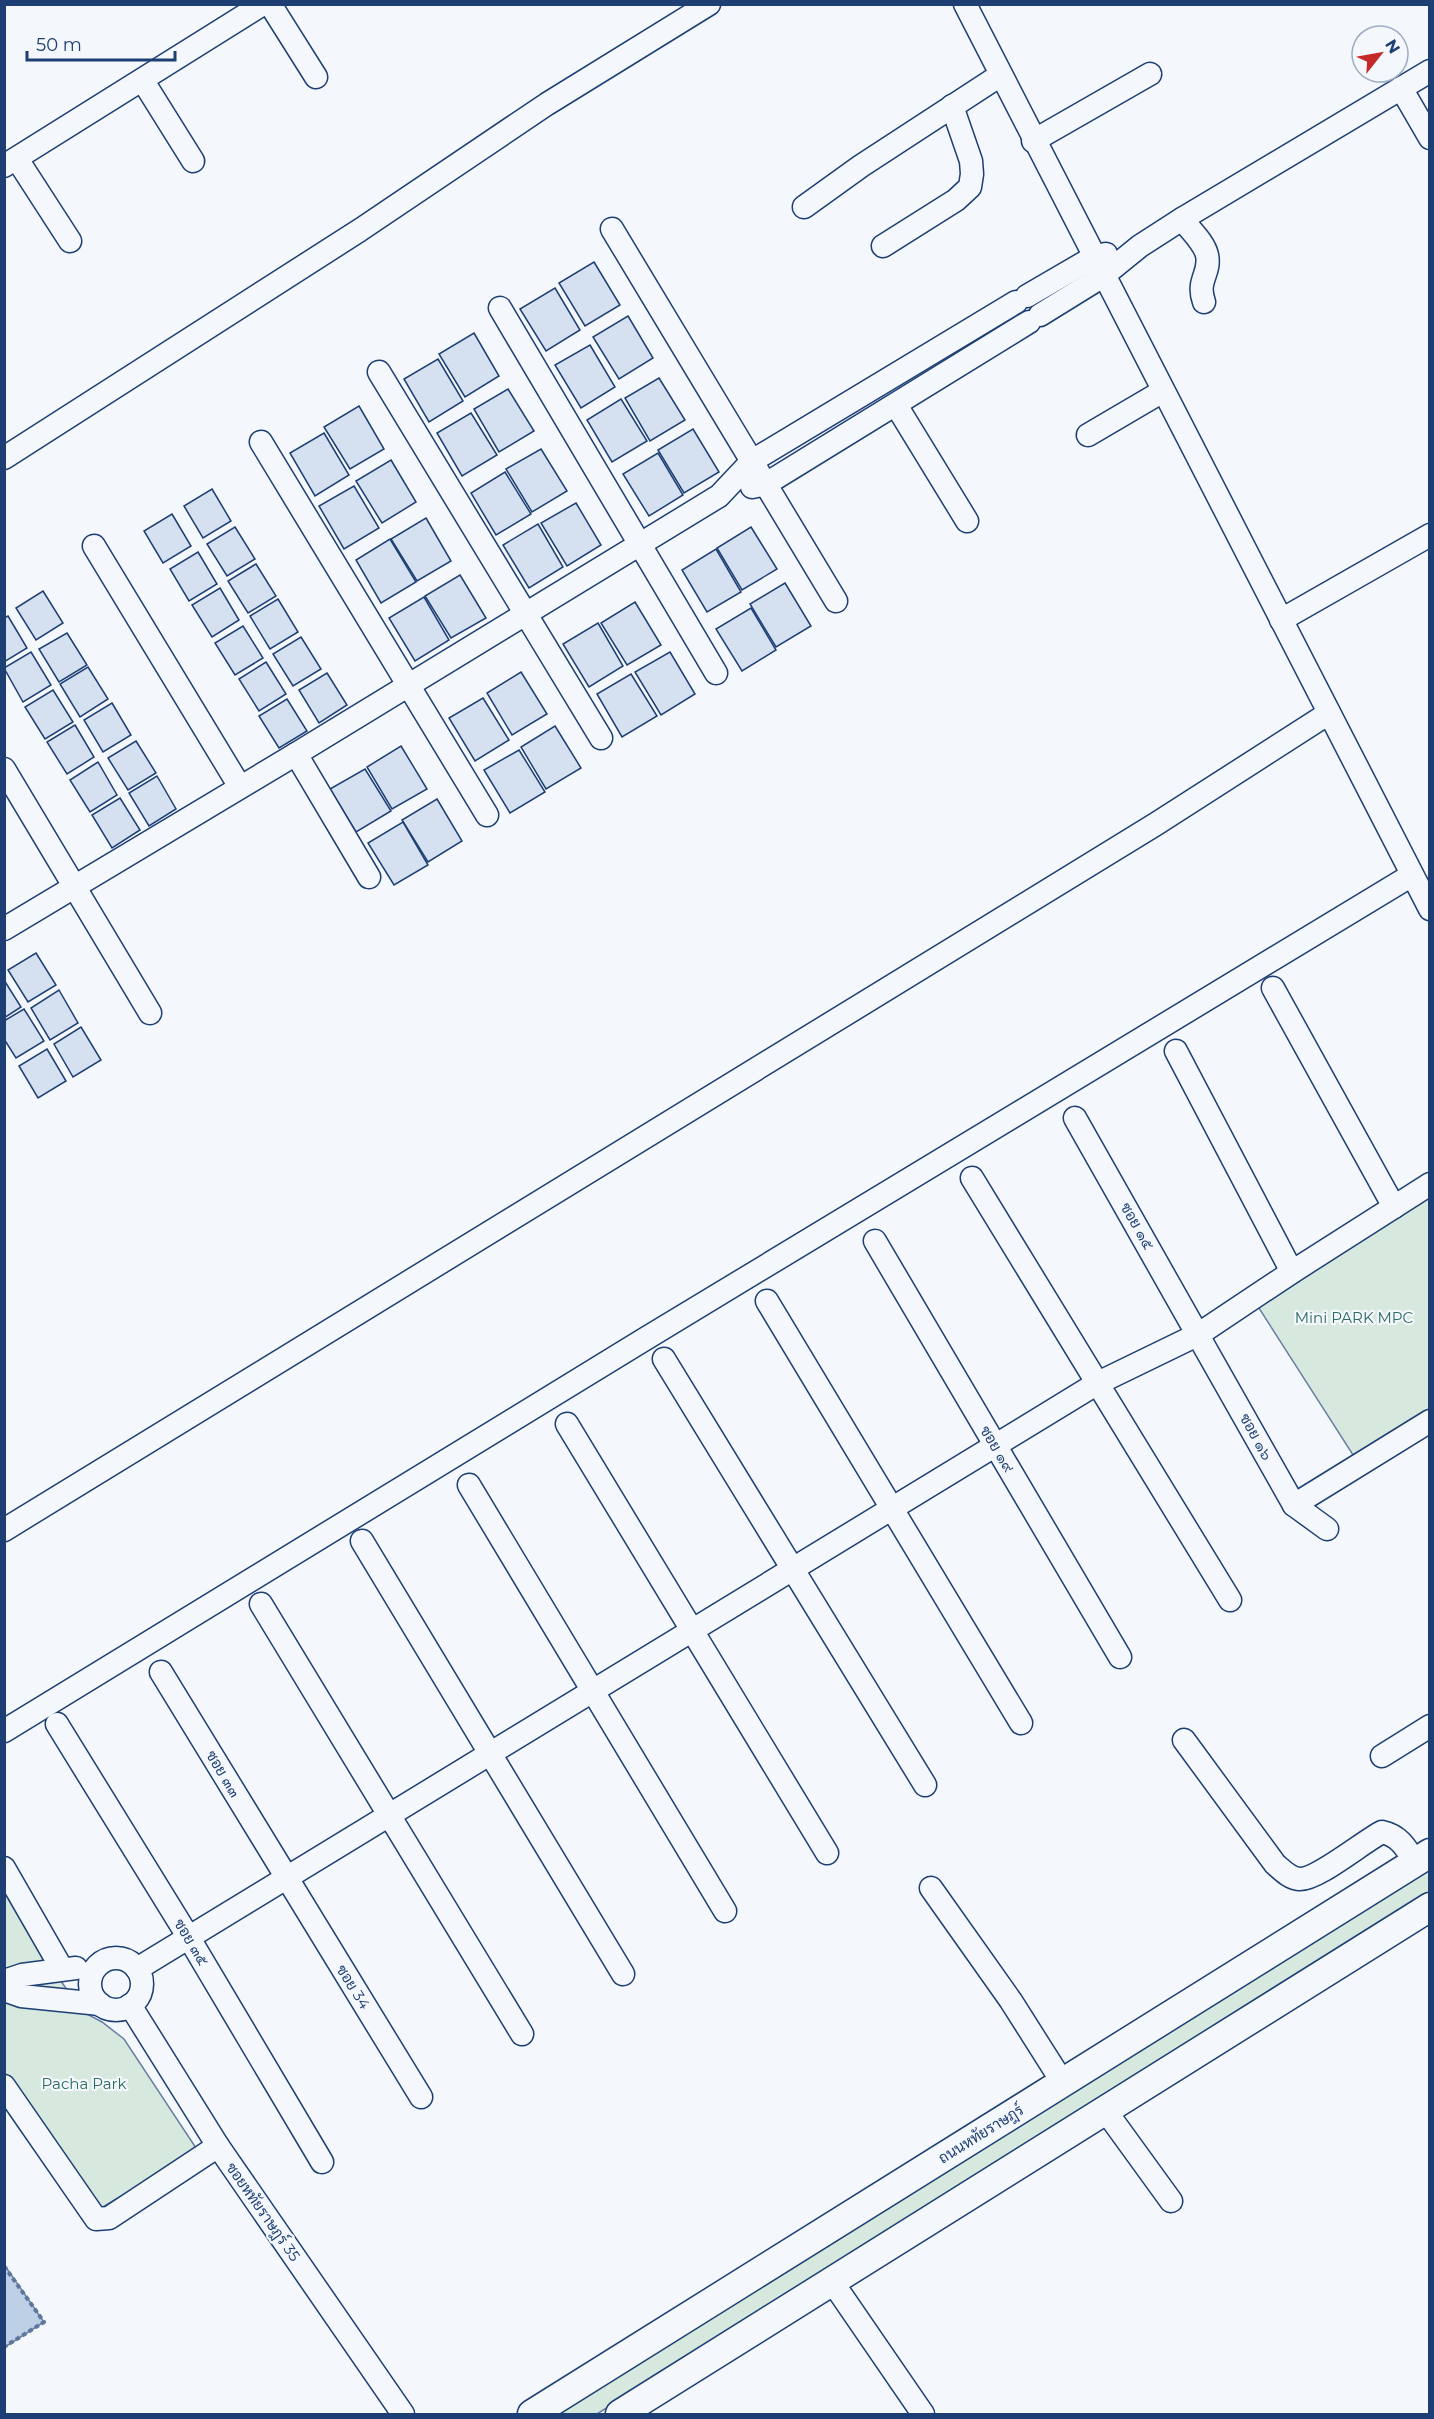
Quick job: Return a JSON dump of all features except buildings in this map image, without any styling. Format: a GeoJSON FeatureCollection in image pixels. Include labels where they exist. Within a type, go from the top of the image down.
{"type":"FeatureCollection","features":[{"type":"Feature","properties":{"kind":"main road","name":"ถนนหทัยราษฎร์"},"geometry":{"type":"LineString","coordinates":[[532,2415],[1422,1858]]}},
{"type":"Feature","properties":{"kind":"main road"},"geometry":{"type":"LineString","coordinates":[[632,2411],[831,2280],[1430,1907]]}},
{"type":"Feature","properties":{"kind":"street"},"geometry":{"type":"LineString","coordinates":[[70,241],[11,163],[263,4]]}},
{"type":"Feature","properties":{"kind":"street"},"geometry":{"type":"LineString","coordinates":[[270,4],[316,77]]}},
{"type":"Feature","properties":{"kind":"street"},"geometry":{"type":"LineString","coordinates":[[4,459],[360,230],[547,104],[709,4]]}},
{"type":"Feature","properties":{"kind":"street"},"geometry":{"type":"LineString","coordinates":[[964,4],[999,76],[1430,909]]}},
{"type":"Feature","properties":{"kind":"street"},"geometry":{"type":"LineString","coordinates":[[4,929],[408,687],[718,496],[752,461],[1028,309],[1098,267],[1140,246],[1430,72]]}},
{"type":"Feature","properties":{"kind":"street"},"geometry":{"type":"LineString","coordinates":[[1034,141],[1150,74]]}},
{"type":"Feature","properties":{"kind":"street"},"geometry":{"type":"LineString","coordinates":[[804,207],[861,166],[999,76]]}},
{"type":"Feature","properties":{"kind":"street"},"geometry":{"type":"LineString","coordinates":[[143,81],[193,161]]}},
{"type":"Feature","properties":{"kind":"street"},"geometry":{"type":"LineString","coordinates":[[1401,88],[1430,138]]}},
{"type":"Feature","properties":{"kind":"street"},"geometry":{"type":"LineString","coordinates":[[883,246],[956,200],[970,187],[971,161],[952,106]]}},
{"type":"Feature","properties":{"kind":"street"},"geometry":{"type":"LineString","coordinates":[[1182,219],[1204,247],[1207,255],[1207,267],[1201,286],[1204,302]]}},
{"type":"Feature","properties":{"kind":"street"},"geometry":{"type":"LineString","coordinates":[[612,228],[836,601]]}},
{"type":"Feature","properties":{"kind":"street"},"geometry":{"type":"LineString","coordinates":[[500,308],[716,673]]}},
{"type":"Feature","properties":{"kind":"street"},"geometry":{"type":"LineString","coordinates":[[718,496],[766,483],[896,405],[1028,309]]}},
{"type":"Feature","properties":{"kind":"street"},"geometry":{"type":"LineString","coordinates":[[379,372],[601,738]]}},
{"type":"Feature","properties":{"kind":"street"},"geometry":{"type":"LineString","coordinates":[[1088,435],[1163,391]]}},
{"type":"Feature","properties":{"kind":"street"},"geometry":{"type":"LineString","coordinates":[[896,405],[967,521]]}},
{"type":"Feature","properties":{"kind":"street"},"geometry":{"type":"LineString","coordinates":[[261,442],[487,815]]}},
{"type":"Feature","properties":{"kind":"street"},"geometry":{"type":"LineString","coordinates":[[1281,620],[1430,535]]}},
{"type":"Feature","properties":{"kind":"street"},"geometry":{"type":"LineString","coordinates":[[94,546],[240,788]]}},
{"type":"Feature","properties":{"kind":"street"},"geometry":{"type":"LineString","coordinates":[[4,1530],[1146,830],[1329,713]]}},
{"type":"Feature","properties":{"kind":"street"},"geometry":{"type":"LineString","coordinates":[[297,754],[369,878]]}},
{"type":"Feature","properties":{"kind":"street"},"geometry":{"type":"LineString","coordinates":[[4,769],[150,1013]]}},
{"type":"Feature","properties":{"kind":"street"},"geometry":{"type":"LineString","coordinates":[[4,1731],[635,1345],[1412,875]]}},
{"type":"Feature","properties":{"kind":"street"},"geometry":{"type":"LineString","coordinates":[[1273,988],[1394,1207]]}},
{"type":"Feature","properties":{"kind":"street"},"geometry":{"type":"LineString","coordinates":[[1176,1051],[1292,1272]]}},
{"type":"Feature","properties":{"kind":"street","name":"ซอย ๑๕"},"geometry":{"type":"LineString","coordinates":[[1075,1118],[1199,1334]]}},
{"type":"Feature","properties":{"kind":"street"},"geometry":{"type":"LineString","coordinates":[[972,1178],[1230,1600]]}},
{"type":"Feature","properties":{"kind":"street"},"geometry":{"type":"LineString","coordinates":[[137,1969],[1096,1384],[1199,1334],[1430,1184]]}},
{"type":"Feature","properties":{"kind":"street","name":"ซอย ๑๙"},"geometry":{"type":"LineString","coordinates":[[874,1241],[1120,1658]]}},
{"type":"Feature","properties":{"kind":"street"},"geometry":{"type":"LineString","coordinates":[[767,1301],[1021,1723]]}},
{"type":"Feature","properties":{"kind":"street","name":"ซอย ๑๖"},"geometry":{"type":"LineString","coordinates":[[1199,1334],[1294,1504],[1327,1529]]}},
{"type":"Feature","properties":{"kind":"street"},"geometry":{"type":"LineString","coordinates":[[664,1359],[925,1785]]}},
{"type":"Feature","properties":{"kind":"street"},"geometry":{"type":"LineString","coordinates":[[1294,1504],[1430,1421]]}},
{"type":"Feature","properties":{"kind":"street"},"geometry":{"type":"LineString","coordinates":[[567,1424],[826,1853]]}},
{"type":"Feature","properties":{"kind":"street"},"geometry":{"type":"LineString","coordinates":[[469,1485],[724,1911]]}},
{"type":"Feature","properties":{"kind":"street"},"geometry":{"type":"LineString","coordinates":[[362,1541],[623,1974]]}},
{"type":"Feature","properties":{"kind":"street"},"geometry":{"type":"LineString","coordinates":[[261,1604],[522,2034]]}},
{"type":"Feature","properties":{"kind":"street","name":"ซอย ๓๓"},"geometry":{"type":"LineString","coordinates":[[161,1672],[286,1877]]}},
{"type":"Feature","properties":{"kind":"street","name":"ซอย ๓๕"},"geometry":{"type":"LineString","coordinates":[[57,1724],[189,1938],[322,2162]]}},
{"type":"Feature","properties":{"kind":"street"},"geometry":{"type":"LineString","coordinates":[[1382,1756],[1430,1726]]}},
{"type":"Feature","properties":{"kind":"street"},"geometry":{"type":"LineString","coordinates":[[1184,1740],[1275,1864],[1288,1875],[1300,1879],[1314,1876],[1383,1832],[1391,1834],[1422,1858]]}},
{"type":"Feature","properties":{"kind":"street"},"geometry":{"type":"LineString","coordinates":[[4,1868],[62,1969]]}},
{"type":"Feature","properties":{"kind":"street","name":"ซอย 34"},"geometry":{"type":"LineString","coordinates":[[286,1877],[421,2097]]}},
{"type":"Feature","properties":{"kind":"street"},"geometry":{"type":"LineString","coordinates":[[931,1888],[1011,2001],[1063,2083]]}},
{"type":"Feature","properties":{"kind":"street"},"geometry":{"type":"LineString","coordinates":[[4,1981],[22,1975],[96,1967],[109,1959],[117,1958],[124,1959],[137,1969],[140,1977],[140,1993],[130,2005],[115,2009],[100,2004],[21,1996],[4,1990]]}},
{"type":"Feature","properties":{"kind":"street"},"geometry":{"type":"LineString","coordinates":[[96,1967],[90,1982],[94,1998],[100,2004]]}},
{"type":"Feature","properties":{"kind":"street","name":"ซอยหทัยราษฎร์ 35"},"geometry":{"type":"LineString","coordinates":[[130,2005],[218,2146],[402,2415]]}},
{"type":"Feature","properties":{"kind":"street"},"geometry":{"type":"LineString","coordinates":[[4,2086],[96,2218],[109,2218],[218,2146]]}},
{"type":"Feature","properties":{"kind":"street"},"geometry":{"type":"LineString","coordinates":[[1105,2110],[1171,2201]]}},
{"type":"Feature","properties":{"kind":"street"},"geometry":{"type":"LineString","coordinates":[[831,2280],[923,2415]]}},
{"type":"Feature","properties":{"kind":"path"},"geometry":{"type":"LineString","coordinates":[[4,2266],[44,2322],[4,2347]]}},
{"type":"Feature","properties":{"kind":"green space","name":"Mini PARK MPC"},"geometry":{"type":"Polygon","coordinates":[[[1429,1182],[1429,1411],[1355,1458],[1248,1291],[1429,1182]]]}},
{"type":"Feature","properties":{"kind":"green space"},"geometry":{"type":"Polygon","coordinates":[[[1429,1865],[1429,1895],[597,2414],[551,2414],[1429,1865]]]}},
{"type":"Feature","properties":{"kind":"green space","name":"Pacha Park"},"geometry":{"type":"Polygon","coordinates":[[[4,1890],[40,1952],[83,2012],[102,2022],[124,2039],[198,2151],[101,2208],[5,2073],[4,1890]]]}},
{"type":"Feature","properties":{"kind":"water"},"geometry":{"type":"Polygon","coordinates":[[[5,2266],[44,2322],[4,2347],[5,2266]]]}}]}
